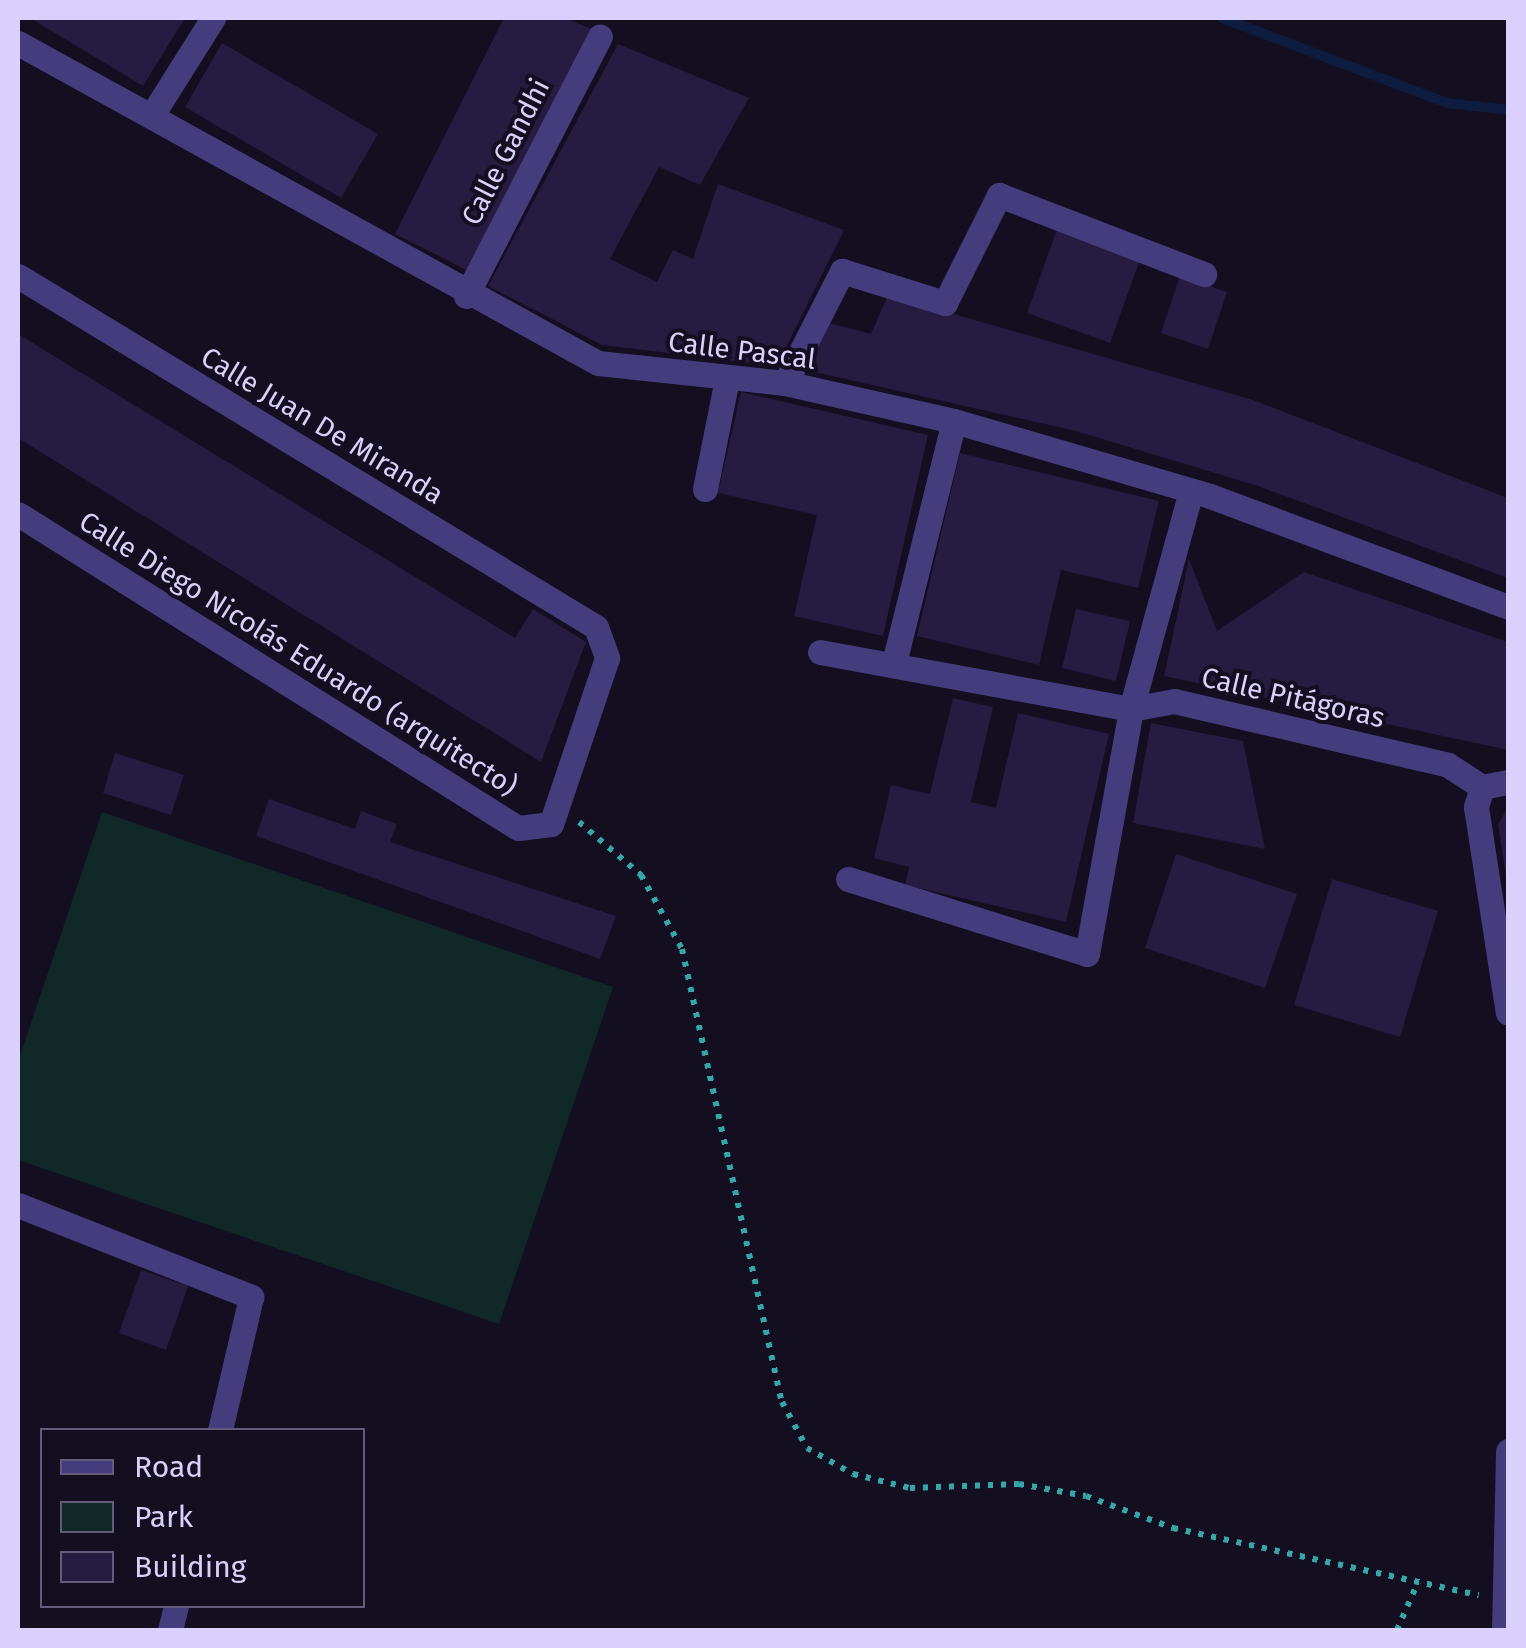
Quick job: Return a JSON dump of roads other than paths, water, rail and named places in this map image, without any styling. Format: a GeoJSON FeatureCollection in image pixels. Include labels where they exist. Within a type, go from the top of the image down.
{"type":"FeatureCollection","features":[{"type":"Feature","properties":{"kind":"street"},"geometry":{"type":"LineString","coordinates":[[152,115],[213,18]]}},
{"type":"Feature","properties":{"kind":"street","name":"Calle Gandhi"},"geometry":{"type":"LineString","coordinates":[[466,296],[600,36]]}},
{"type":"Feature","properties":{"kind":"street","name":"Calle Pascal"},"geometry":{"type":"LineString","coordinates":[[18,42],[466,296],[598,363],[785,383],[954,421],[1190,490],[1508,607]]}},
{"type":"Feature","properties":{"kind":"street"},"geometry":{"type":"LineString","coordinates":[[785,383],[842,271],[945,304],[999,195],[1204,274]]}},
{"type":"Feature","properties":{"kind":"street","name":"Calle Juan De Miranda"},"geometry":{"type":"LineString","coordinates":[[18,276],[596,627],[608,658],[554,814]]}},
{"type":"Feature","properties":{"kind":"street"},"geometry":{"type":"LineString","coordinates":[[706,490],[727,379]]}},
{"type":"Feature","properties":{"kind":"street"},"geometry":{"type":"LineString","coordinates":[[894,664],[954,421]]}},
{"type":"Feature","properties":{"kind":"street"},"geometry":{"type":"LineString","coordinates":[[848,879],[1088,954],[1130,710],[1190,490]]}},
{"type":"Feature","properties":{"kind":"street","name":"Calle Diego Nicolás Eduardo (arquitecto)"},"geometry":{"type":"LineString","coordinates":[[18,514],[518,828],[554,814]]}},
{"type":"Feature","properties":{"kind":"street","name":"Calle Pitágoras"},"geometry":{"type":"LineString","coordinates":[[820,652],[1130,710],[1174,701],[1448,765],[1482,787]]}},
{"type":"Feature","properties":{"kind":"street"},"geometry":{"type":"LineString","coordinates":[[1508,782],[1482,787],[1476,807],[1508,1012]]}},
{"type":"Feature","properties":{"kind":"street"},"geometry":{"type":"LineString","coordinates":[[18,1205],[251,1297],[220,1428]]}},
{"type":"Feature","properties":{"kind":"street"},"geometry":{"type":"LineString","coordinates":[[1504,1630],[1508,1451]]}},
{"type":"Feature","properties":{"kind":"waterway"},"geometry":{"type":"LineString","coordinates":[[1222,18],[1447,103],[1508,110]]}}]}
